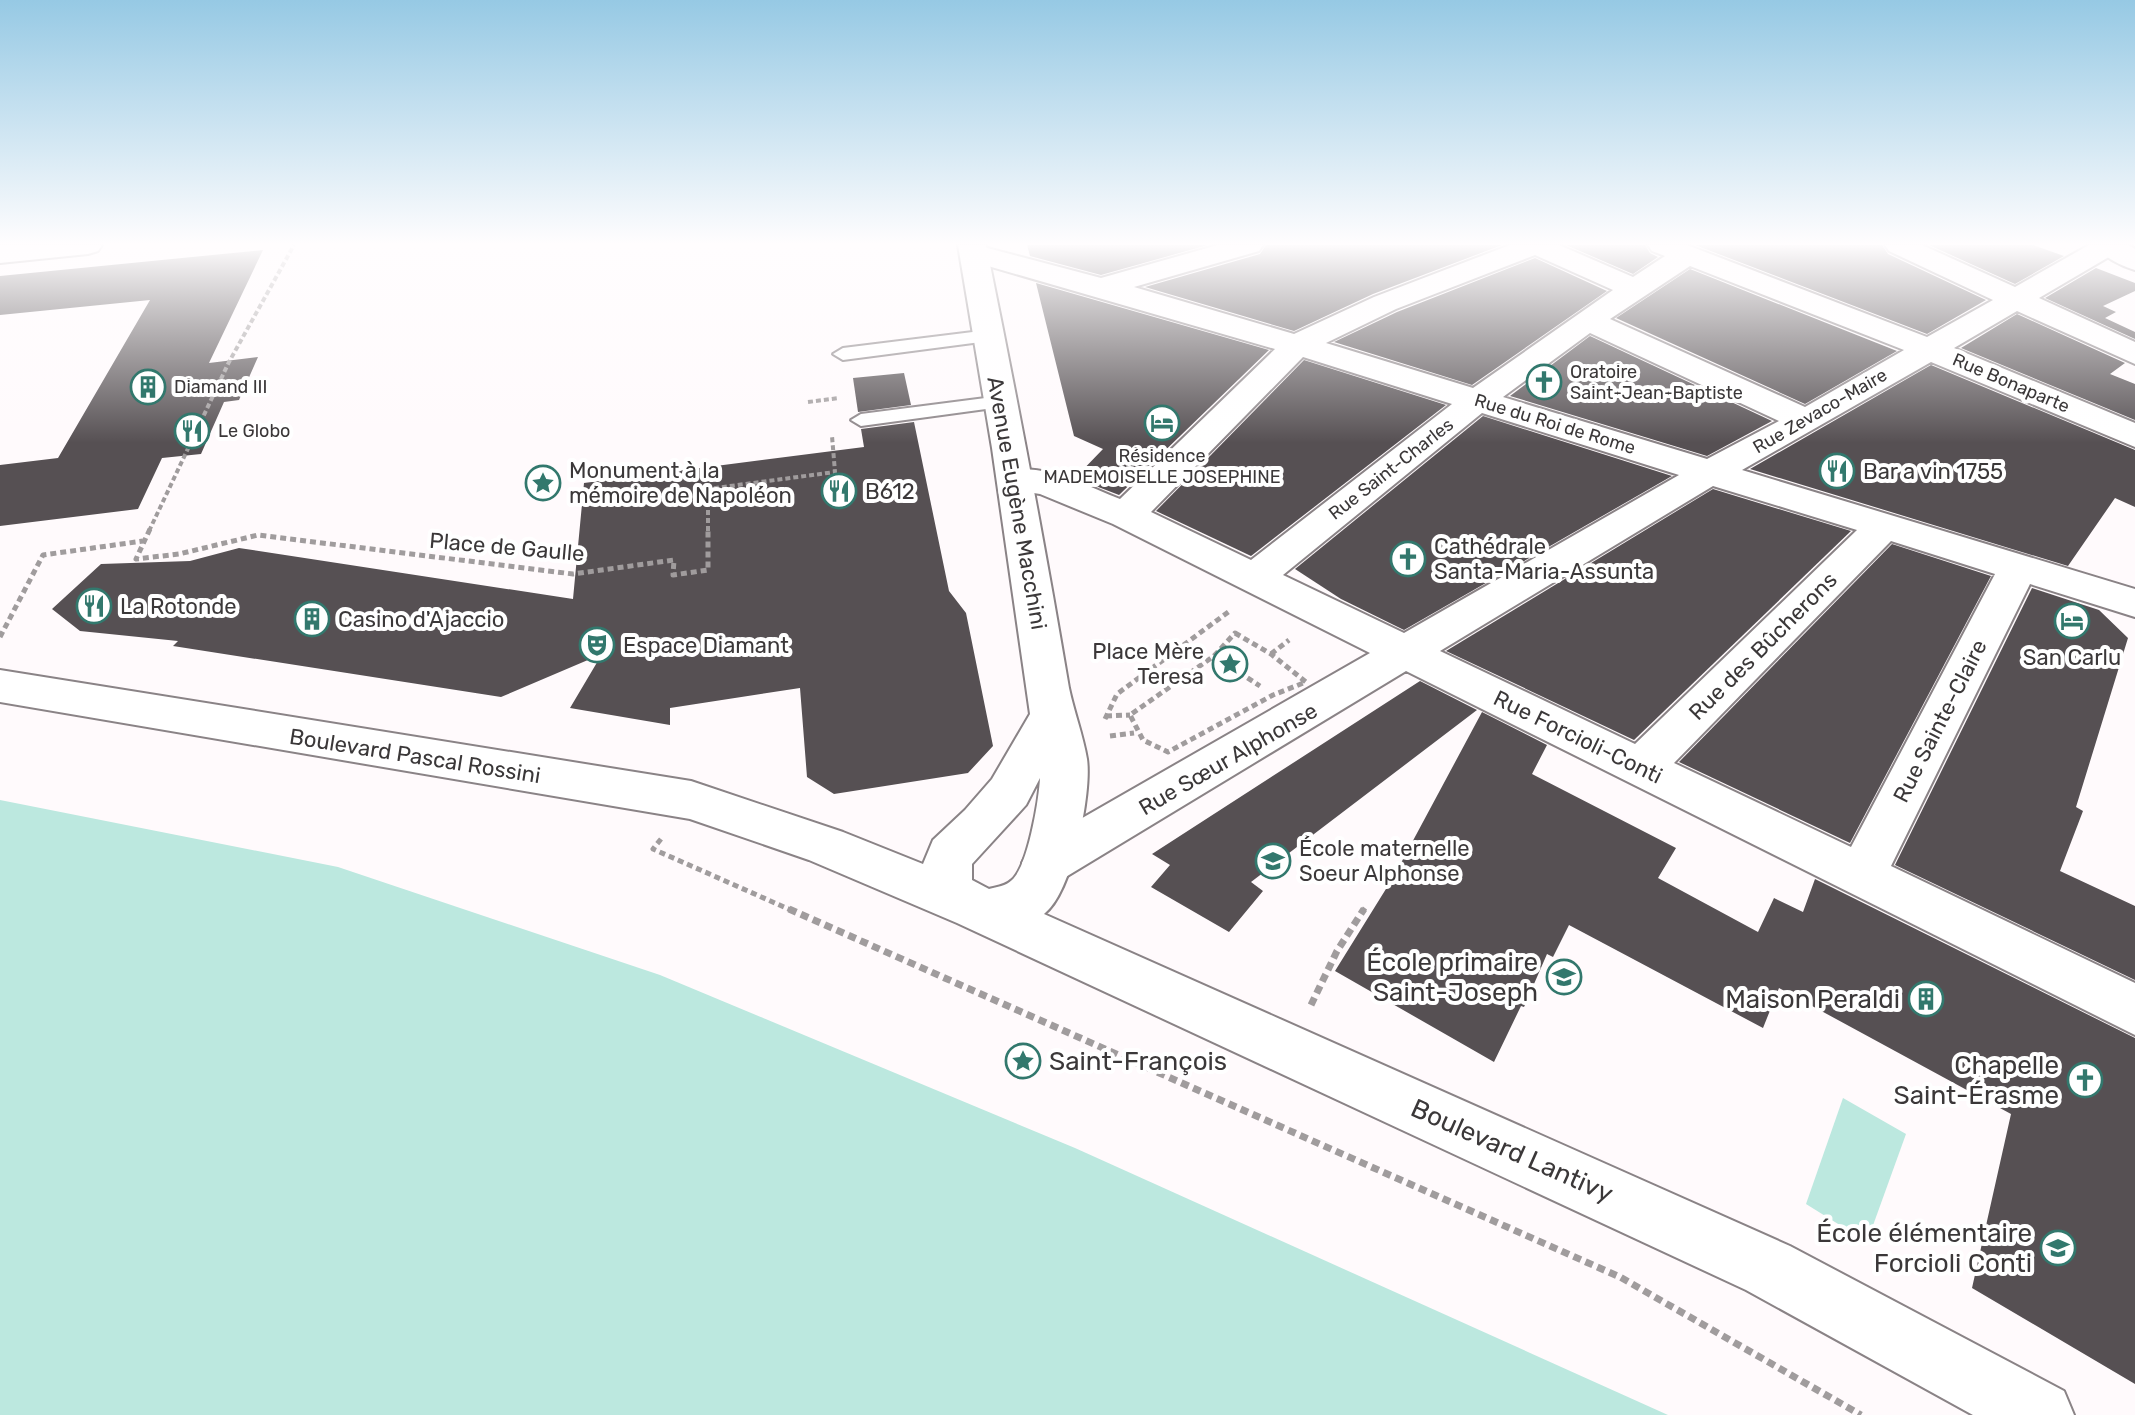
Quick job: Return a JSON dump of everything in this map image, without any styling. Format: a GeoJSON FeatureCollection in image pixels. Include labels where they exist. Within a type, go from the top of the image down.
{"type":"FeatureCollection","features":[{"type":"Feature","properties":{"kind":"street","name":"Avenue Eugène Macchini"},"geometry":{"type":"LineString","coordinates":[[975,907],[989,911],[1018,904],[1031,895],[1039,883],[1047,863],[1063,792],[1064,760],[1052,715],[984,311]]}},
{"type":"Feature","properties":{"kind":"street","name":"Rue du Roi de Rome"},"geometry":{"type":"LineString","coordinates":[[1182,311],[2135,603]]}},
{"type":"Feature","properties":{"kind":"street"},"geometry":{"type":"LineString","coordinates":[[1126,515],[1297,345],[1368,311]]}},
{"type":"Feature","properties":{"kind":"street","name":"Rue Saint-Charles"},"geometry":{"type":"LineString","coordinates":[[1246,591],[1479,400],[1603,311]]}},
{"type":"Feature","properties":{"kind":"street","name":"Rue Bonaparte"},"geometry":{"type":"LineString","coordinates":[[1832,311],[2135,436]]}},
{"type":"Feature","properties":{"kind":"street","name":"Rue Zevaco-Maire"},"geometry":{"type":"LineString","coordinates":[[1408,653],[1710,472],[1806,421],[1996,311]]}},
{"type":"Feature","properties":{"kind":"street"},"geometry":{"type":"LineString","coordinates":[[2040,311],[2135,354]]}},
{"type":"Feature","properties":{"kind":"street"},"geometry":{"type":"LineString","coordinates":[[1589,321],[1806,421]]}},
{"type":"Feature","properties":{"kind":"street","name":"Rue Forcioli-Conti"},"geometry":{"type":"LineString","coordinates":[[1015,480],[1046,483],[1126,515],[1246,591],[1408,653],[2135,1010]]}},
{"type":"Feature","properties":{"kind":"street","name":"Rue des Bûcherons"},"geometry":{"type":"LineString","coordinates":[[1640,768],[1885,525]]}},
{"type":"Feature","properties":{"kind":"street","name":"Rue Sainte-Claire"},"geometry":{"type":"LineString","coordinates":[[1862,875],[2019,566]]}},
{"type":"Feature","properties":{"kind":"street","name":"Rue Sœur Alphonse"},"geometry":{"type":"LineString","coordinates":[[1047,863],[1408,653]]}},
{"type":"Feature","properties":{"kind":"street","name":"Boulevard Pascal Rossini"},"geometry":{"type":"LineString","coordinates":[[0,686],[691,800],[826,846],[975,907]]}},
{"type":"Feature","properties":{"kind":"street"},"geometry":{"type":"LineString","coordinates":[[975,907],[954,895],[949,885],[945,874],[950,854],[982,824],[1009,792],[1052,715]]}},
{"type":"Feature","properties":{"kind":"street","name":"Boulevard Pascal Rossini"},"geometry":{"type":"LineString","coordinates":[[826,846],[894,856],[950,854]]}},
{"type":"Feature","properties":{"kind":"street","name":"Boulevard Lantivy"},"geometry":{"type":"LineString","coordinates":[[975,907],[1768,1268],[2040,1415]]}},
{"type":"Feature","properties":{"kind":"lane"},"geometry":{"type":"LineString","coordinates":[[843,354],[989,336]]}},
{"type":"Feature","properties":{"kind":"lane"},"geometry":{"type":"LineString","coordinates":[[861,420],[1001,402]]}},
{"type":"Feature","properties":{"kind":"path"},"geometry":{"type":"LineString","coordinates":[[0,637],[43,555],[144,541],[229,362],[257,311]]}},
{"type":"Feature","properties":{"kind":"path"},"geometry":{"type":"LineString","coordinates":[[829,403],[849,401],[843,354]]}},
{"type":"Feature","properties":{"kind":"path"},"geometry":{"type":"LineString","coordinates":[[808,402],[849,397]]}},
{"type":"Feature","properties":{"kind":"path","name":"Place de Gaulle"},"geometry":{"type":"LineString","coordinates":[[144,541],[136,559],[179,554],[258,535],[573,574],[674,560],[673,575],[708,570],[708,489],[835,472],[831,424]]}},
{"type":"Feature","properties":{"kind":"path"},"geometry":{"type":"LineString","coordinates":[[1112,745],[1105,716],[1117,694],[1246,591]]}},
{"type":"Feature","properties":{"kind":"path"},"geometry":{"type":"LineString","coordinates":[[1105,716],[1130,715],[1214,656],[1235,633],[1283,663]]}},
{"type":"Feature","properties":{"kind":"path"},"geometry":{"type":"LineString","coordinates":[[1214,656],[1273,695]]}},
{"type":"Feature","properties":{"kind":"path"},"geometry":{"type":"LineString","coordinates":[[1130,715],[1134,733],[1149,746],[1168,752],[1273,695],[1297,687]]}},
{"type":"Feature","properties":{"kind":"path"},"geometry":{"type":"LineString","coordinates":[[1110,736],[1134,733]]}},
{"type":"Feature","properties":{"kind":"path"},"geometry":{"type":"LineString","coordinates":[[653,849],[1620,1277],[1861,1415]]}},
{"type":"Feature","properties":{"kind":"path"},"geometry":{"type":"LineString","coordinates":[[1326,973],[1365,908]]}},
{"type":"Feature","properties":{"kind":"shaded area"},"geometry":{"type":"Polygon","coordinates":[[[0,800],[338,867],[660,975],[1075,1148],[1668,1415],[0,1415],[0,800]]]}},
{"type":"Feature","properties":{"kind":"shaded area"},"geometry":{"type":"Polygon","coordinates":[[[1843,1098],[1906,1134],[1867,1242],[1806,1204],[1843,1098]]]}},
{"type":"Feature","properties":{"kind":"building","name":"Diamand III"},"geometry":{"type":"Polygon","coordinates":[[[0,311],[40,311],[0,315],[0,311]]]}},
{"type":"Feature","properties":{"kind":"building","name":"Diamand III"},"geometry":{"type":"Polygon","coordinates":[[[144,311],[234,311],[209,363],[258,357],[239,400],[224,402],[201,454],[162,458],[138,509],[0,526],[0,465],[58,458],[144,311]]]}},
{"type":"Feature","properties":{"kind":"building"},"geometry":{"type":"Polygon","coordinates":[[[1043,311],[1133,311],[1269,350],[1119,495],[1075,478],[1103,449],[1074,436],[1043,311]]]}},
{"type":"Feature","properties":{"kind":"building"},"geometry":{"type":"Polygon","coordinates":[[[1226,311],[1337,311],[1294,331],[1226,311]]]}},
{"type":"Feature","properties":{"kind":"building"},"geometry":{"type":"Polygon","coordinates":[[[1578,311],[1472,385],[1334,342],[1397,312],[1578,311]]]}},
{"type":"Feature","properties":{"kind":"building"},"geometry":{"type":"Polygon","coordinates":[[[1627,311],[1796,311],[1897,351],[1805,404],[1616,318],[1627,311]]]}},
{"type":"Feature","properties":{"kind":"building"},"geometry":{"type":"Polygon","coordinates":[[[1867,311],[1967,311],[1927,334],[1867,311]]]}},
{"type":"Feature","properties":{"kind":"building"},"geometry":{"type":"Polygon","coordinates":[[[2074,311],[2114,311],[2105,318],[2135,332],[2135,339],[2074,311]]]}},
{"type":"Feature","properties":{"kind":"building"},"geometry":{"type":"Polygon","coordinates":[[[2017,314],[2125,363],[2110,374],[2135,384],[2135,420],[1961,348],[2017,314]]]}},
{"type":"Feature","properties":{"kind":"building"},"geometry":{"type":"Polygon","coordinates":[[[1590,336],[1772,421],[1707,456],[1510,396],[1590,336]]]}},
{"type":"Feature","properties":{"kind":"building"},"geometry":{"type":"Polygon","coordinates":[[[1304,360],[1446,405],[1251,556],[1156,511],[1304,360]]]}},
{"type":"Feature","properties":{"kind":"building"},"geometry":{"type":"Polygon","coordinates":[[[1931,365],[2135,450],[2135,507],[2115,498],[2068,566],[1750,469],[1931,365]]]}},
{"type":"Feature","properties":{"kind":"building"},"geometry":{"type":"Polygon","coordinates":[[[904,373],[911,405],[858,412],[853,378],[904,373]]]}},
{"type":"Feature","properties":{"kind":"building"},"geometry":{"type":"Polygon","coordinates":[[[1483,416],[1672,476],[1404,630],[1341,599],[1295,569],[1483,416]]]}},
{"type":"Feature","properties":{"kind":"building"},"geometry":{"type":"Polygon","coordinates":[[[914,422],[949,591],[966,613],[993,746],[968,773],[834,794],[807,777],[800,688],[670,708],[670,725],[570,708],[602,654],[501,697],[173,646],[178,641],[80,631],[52,609],[101,564],[190,561],[239,548],[573,599],[584,483],[864,447],[861,429],[914,422]]]}},
{"type":"Feature","properties":{"kind":"building"},"geometry":{"type":"Polygon","coordinates":[[[1713,489],[1851,531],[1634,740],[1446,651],[1713,489]]]}},
{"type":"Feature","properties":{"kind":"building"},"geometry":{"type":"Polygon","coordinates":[[[1892,544],[1991,576],[1850,843],[1679,762],[1892,544]]]}},
{"type":"Feature","properties":{"kind":"building"},"geometry":{"type":"Polygon","coordinates":[[[2032,588],[2099,610],[2128,638],[2076,807],[2083,811],[2060,871],[2135,906],[2135,980],[1895,865],[2032,588]]]}},
{"type":"Feature","properties":{"kind":"building"},"geometry":{"type":"Polygon","coordinates":[[[1420,681],[1477,710],[1251,882],[1263,891],[1229,932],[1151,887],[1170,865],[1152,854],[1420,681]]]}},
{"type":"Feature","properties":{"kind":"building"},"geometry":{"type":"Polygon","coordinates":[[[1482,712],[1547,745],[1532,774],[1676,848],[1658,878],[1758,932],[1774,898],[1803,912],[1815,879],[2135,1038],[2135,1384],[1972,1288],[2011,1114],[1779,988],[1763,1028],[1569,925],[1553,957],[1547,954],[1524,1007],[1521,1006],[1494,1062],[1335,971],[1394,876],[1482,712]]]}},
{"type":"Feature","properties":{"kind":"place","name":"Oratoire Saint-Jean-Baptiste"},"geometry":{"type":"Point","coordinates":[1544,382]}},
{"type":"Feature","properties":{"kind":"place","name":"Diamand III"},"geometry":{"type":"Point","coordinates":[148,387]}},
{"type":"Feature","properties":{"kind":"place","name":"Résidence MADEMOISELLE JOSEPHINE"},"geometry":{"type":"Point","coordinates":[1162,423]}},
{"type":"Feature","properties":{"kind":"place","name":"Le Globo"},"geometry":{"type":"Point","coordinates":[192,431]}},
{"type":"Feature","properties":{"kind":"place","name":"Bar a vin 1755"},"geometry":{"type":"Point","coordinates":[1837,471]}},
{"type":"Feature","properties":{"kind":"place","name":"Monument à la mémoire de Napoléon"},"geometry":{"type":"Point","coordinates":[543,483]}},
{"type":"Feature","properties":{"kind":"place","name":"B612"},"geometry":{"type":"Point","coordinates":[839,491]}},
{"type":"Feature","properties":{"kind":"place","name":"Cathédrale Santa-Maria-Assunta"},"geometry":{"type":"Point","coordinates":[1408,559]}},
{"type":"Feature","properties":{"kind":"place","name":"La Rotonde"},"geometry":{"type":"Point","coordinates":[94,606]}},
{"type":"Feature","properties":{"kind":"place","name":"Casino d'Ajaccio"},"geometry":{"type":"Point","coordinates":[312,619]}},
{"type":"Feature","properties":{"kind":"place","name":"San Carlu"},"geometry":{"type":"Point","coordinates":[2072,621]}},
{"type":"Feature","properties":{"kind":"place","name":"Espace Diamant"},"geometry":{"type":"Point","coordinates":[597,645]}},
{"type":"Feature","properties":{"kind":"place","name":"Place Mère Teresa"},"geometry":{"type":"Point","coordinates":[1230,664]}},
{"type":"Feature","properties":{"kind":"place","name":"École maternelle Soeur Alphonse"},"geometry":{"type":"Point","coordinates":[1273,861]}},
{"type":"Feature","properties":{"kind":"place","name":"École primaire Saint-Joseph"},"geometry":{"type":"Point","coordinates":[1564,977]}},
{"type":"Feature","properties":{"kind":"place","name":"Maison Peraldi"},"geometry":{"type":"Point","coordinates":[1926,999]}},
{"type":"Feature","properties":{"kind":"place","name":"Saint-François"},"geometry":{"type":"Point","coordinates":[1023,1061]}},
{"type":"Feature","properties":{"kind":"place","name":"Chapelle Saint-Érasme"},"geometry":{"type":"Point","coordinates":[2085,1080]}},
{"type":"Feature","properties":{"kind":"place","name":"École élémentaire Forcioli Conti"},"geometry":{"type":"Point","coordinates":[2058,1248]}}]}
